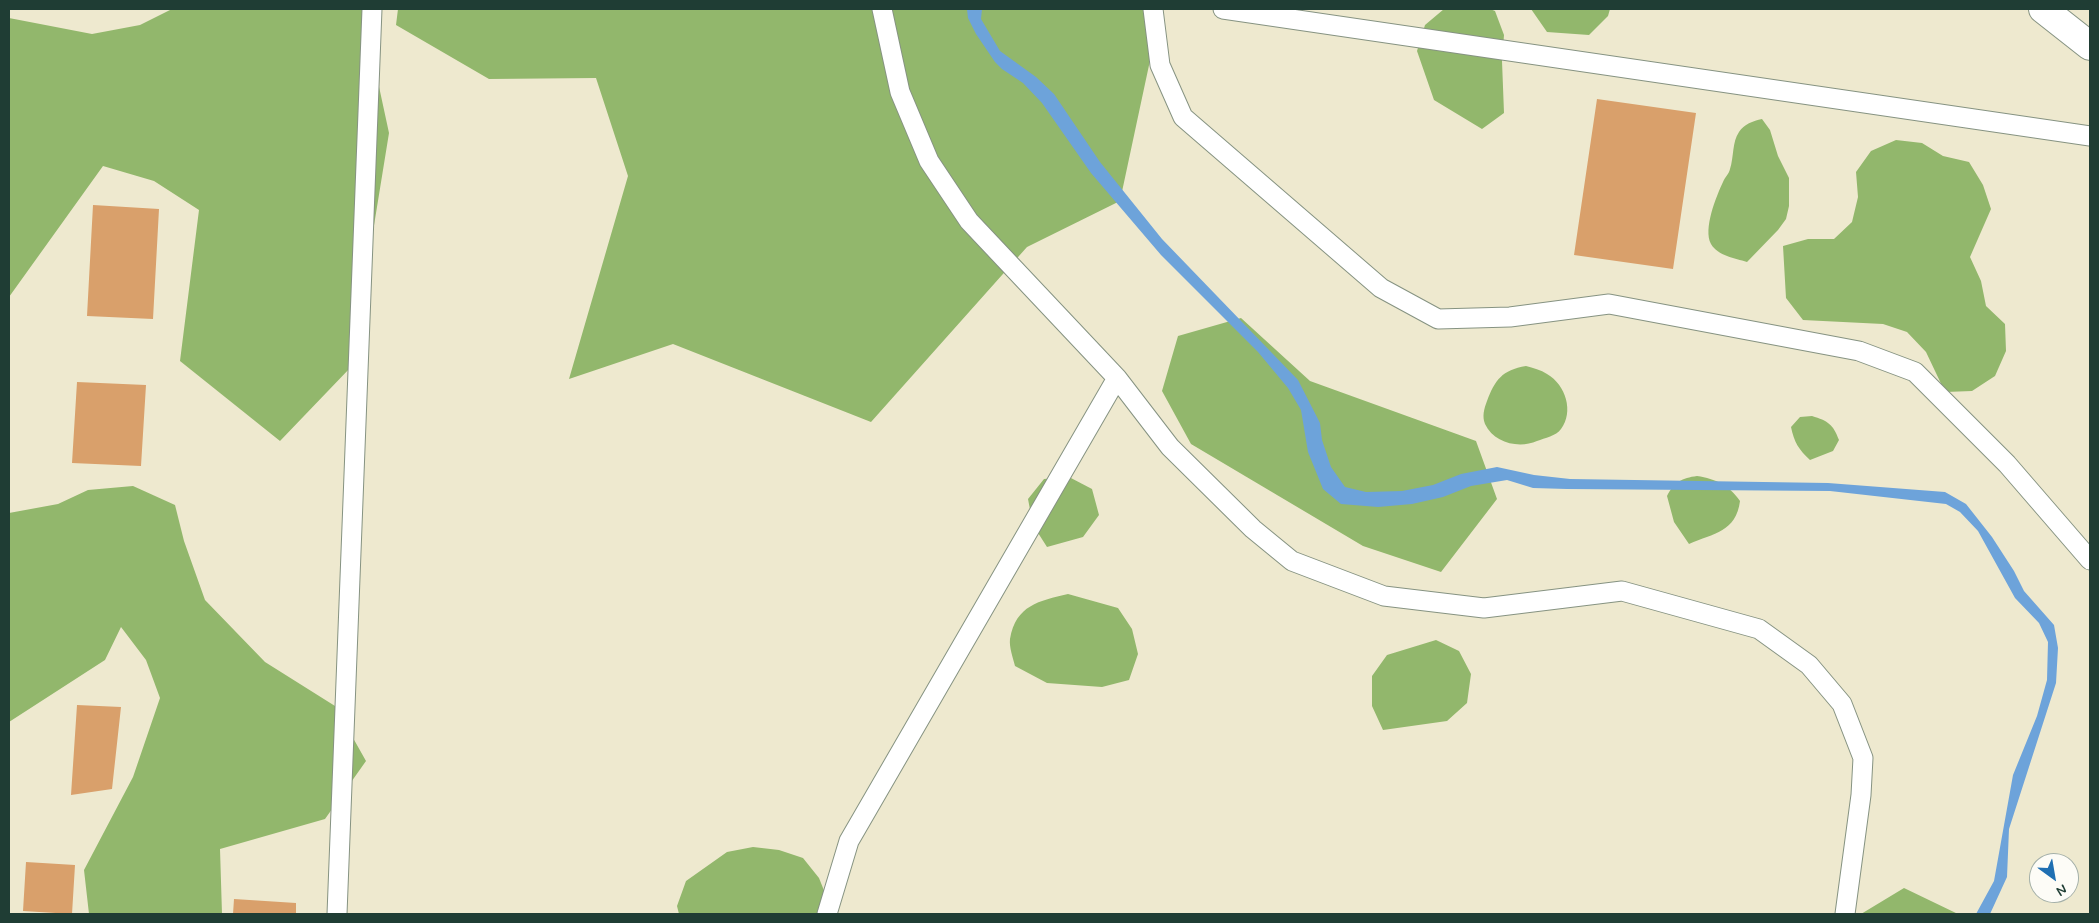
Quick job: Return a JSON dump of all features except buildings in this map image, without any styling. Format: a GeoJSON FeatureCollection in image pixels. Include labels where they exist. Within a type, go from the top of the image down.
{"type":"FeatureCollection","features":[{"type":"Feature","properties":{"kind":"street"},"geometry":{"type":"LineString","coordinates":[[2043,9],[2090,46]]}},
{"type":"Feature","properties":{"kind":"lane"},"geometry":{"type":"LineString","coordinates":[[337,914],[372,9]]}},
{"type":"Feature","properties":{"kind":"lane"},"geometry":{"type":"LineString","coordinates":[[882,9],[900,92],[929,161],[969,221],[1117,378],[1170,447],[1253,529],[1292,561],[1384,596],[1484,608],[1622,592],[1759,629],[1809,664],[1842,704],[1863,758],[1861,795],[1845,914]]}},
{"type":"Feature","properties":{"kind":"lane"},"geometry":{"type":"LineString","coordinates":[[1153,9],[1160,65],[1184,117],[1381,288],[1438,319],[1510,317],[1610,304],[1859,351],[1915,372],[2007,464],[2090,560]]}},
{"type":"Feature","properties":{"kind":"lane"},"geometry":{"type":"LineString","coordinates":[[1223,9],[2090,136]]}},
{"type":"Feature","properties":{"kind":"lane"},"geometry":{"type":"LineString","coordinates":[[827,914],[850,841],[1117,378]]}},
{"type":"Feature","properties":{"kind":"green space"},"geometry":{"type":"Polygon","coordinates":[[[172,9],[366,9],[367,31],[389,133],[351,367],[280,441],[180,361],[199,210],[154,181],[103,166],[9,297],[9,18],[92,34],[140,25],[172,9]]]}},
{"type":"Feature","properties":{"kind":"green space"},"geometry":{"type":"Polygon","coordinates":[[[398,9],[1161,9],[1120,201],[1027,247],[871,422],[673,344],[569,379],[628,176],[596,78],[489,79],[396,25],[398,9]]]}},
{"type":"Feature","properties":{"kind":"green space"},"geometry":{"type":"Polygon","coordinates":[[[1444,9],[1490,9],[1495,11],[1504,35],[1502,61],[1504,113],[1482,129],[1434,100],[1417,51],[1425,25],[1444,9]]]}},
{"type":"Feature","properties":{"kind":"green space"},"geometry":{"type":"Polygon","coordinates":[[[1531,9],[1610,9],[1608,16],[1589,35],[1547,32],[1531,9]]]}},
{"type":"Feature","properties":{"kind":"green space"},"geometry":{"type":"Polygon","coordinates":[[[1762,119],[1770,130],[1778,156],[1789,178],[1789,206],[1786,219],[1778,230],[1747,262],[1727,256],[1714,248],[1709,238],[1709,222],[1714,204],[1729,171],[1737,136],[1746,125],[1762,119]]]}},
{"type":"Feature","properties":{"kind":"green space"},"geometry":{"type":"Polygon","coordinates":[[[1896,140],[1922,143],[1943,156],[1969,162],[1983,185],[1991,209],[1970,257],[1981,281],[1986,306],[2005,324],[2006,351],[1995,376],[1972,391],[1945,392],[1926,352],[1907,332],[1883,324],[1803,320],[1786,298],[1783,246],[1808,239],[1834,239],[1852,222],[1858,197],[1856,172],[1871,151],[1896,140]]]}},
{"type":"Feature","properties":{"kind":"green space"},"geometry":{"type":"Polygon","coordinates":[[[1241,318],[1310,381],[1476,441],[1497,499],[1441,572],[1363,546],[1191,444],[1162,391],[1178,336],[1241,318]]]}},
{"type":"Feature","properties":{"kind":"green space"},"geometry":{"type":"Polygon","coordinates":[[[1526,366],[1537,369],[1554,379],[1566,399],[1567,415],[1561,429],[1553,435],[1530,443],[1508,443],[1494,436],[1489,431],[1484,421],[1484,412],[1490,394],[1500,377],[1511,370],[1526,366]]]}},
{"type":"Feature","properties":{"kind":"green space"},"geometry":{"type":"Polygon","coordinates":[[[1812,416],[1829,424],[1839,440],[1833,451],[1810,460],[1798,445],[1791,427],[1800,417],[1812,416]]]}},
{"type":"Feature","properties":{"kind":"green space"},"geometry":{"type":"Polygon","coordinates":[[[1697,476],[1722,484],[1740,501],[1738,511],[1729,525],[1715,534],[1689,544],[1674,522],[1667,496],[1679,482],[1697,476]]]}},
{"type":"Feature","properties":{"kind":"green space"},"geometry":{"type":"Polygon","coordinates":[[[1069,477],[1092,489],[1099,515],[1083,537],[1047,547],[1033,525],[1028,499],[1044,479],[1069,477]]]}},
{"type":"Feature","properties":{"kind":"green space"},"geometry":{"type":"Polygon","coordinates":[[[133,486],[175,505],[184,541],[205,600],[265,662],[335,706],[366,761],[325,819],[220,849],[222,914],[89,914],[84,870],[133,777],[160,698],[146,660],[121,627],[105,660],[9,722],[9,513],[58,504],[88,490],[133,486]]]}},
{"type":"Feature","properties":{"kind":"green space"},"geometry":{"type":"Polygon","coordinates":[[[1068,594],[1118,608],[1132,629],[1138,654],[1129,680],[1102,687],[1047,683],[1015,666],[1010,639],[1013,628],[1023,612],[1038,602],[1068,594]]]}},
{"type":"Feature","properties":{"kind":"green space"},"geometry":{"type":"Polygon","coordinates":[[[1436,640],[1459,651],[1471,674],[1467,703],[1447,721],[1383,730],[1372,706],[1372,676],[1387,655],[1436,640]]]}},
{"type":"Feature","properties":{"kind":"green space"},"geometry":{"type":"Polygon","coordinates":[[[753,847],[779,850],[803,858],[819,878],[829,903],[827,914],[679,914],[677,906],[686,881],[727,852],[753,847]]]}},
{"type":"Feature","properties":{"kind":"green space"},"geometry":{"type":"Polygon","coordinates":[[[1904,888],[1958,914],[1861,914],[1904,888]]]}},
{"type":"Feature","properties":{"kind":"water"},"geometry":{"type":"Polygon","coordinates":[[[967,9],[982,9],[981,19],[1000,51],[1036,77],[1054,94],[1100,162],[1162,239],[1298,380],[1320,423],[1322,440],[1331,467],[1345,487],[1366,492],[1402,491],[1433,485],[1461,474],[1497,467],[1534,475],[1570,479],[1828,483],[1945,492],[1966,504],[1992,537],[2014,571],[2024,591],[2054,625],[2058,648],[2056,683],[2009,829],[2007,877],[1990,914],[1976,914],[1994,881],[2013,775],[2037,716],[2047,680],[2048,642],[2039,623],[2015,598],[1978,531],[1960,512],[1946,504],[1830,491],[1533,488],[1507,480],[1471,486],[1443,497],[1412,504],[1378,507],[1341,504],[1323,489],[1308,452],[1301,410],[1288,388],[1258,352],[1161,255],[1091,173],[1042,103],[1023,83],[995,62],[976,34],[968,18],[967,9]]]}}]}
